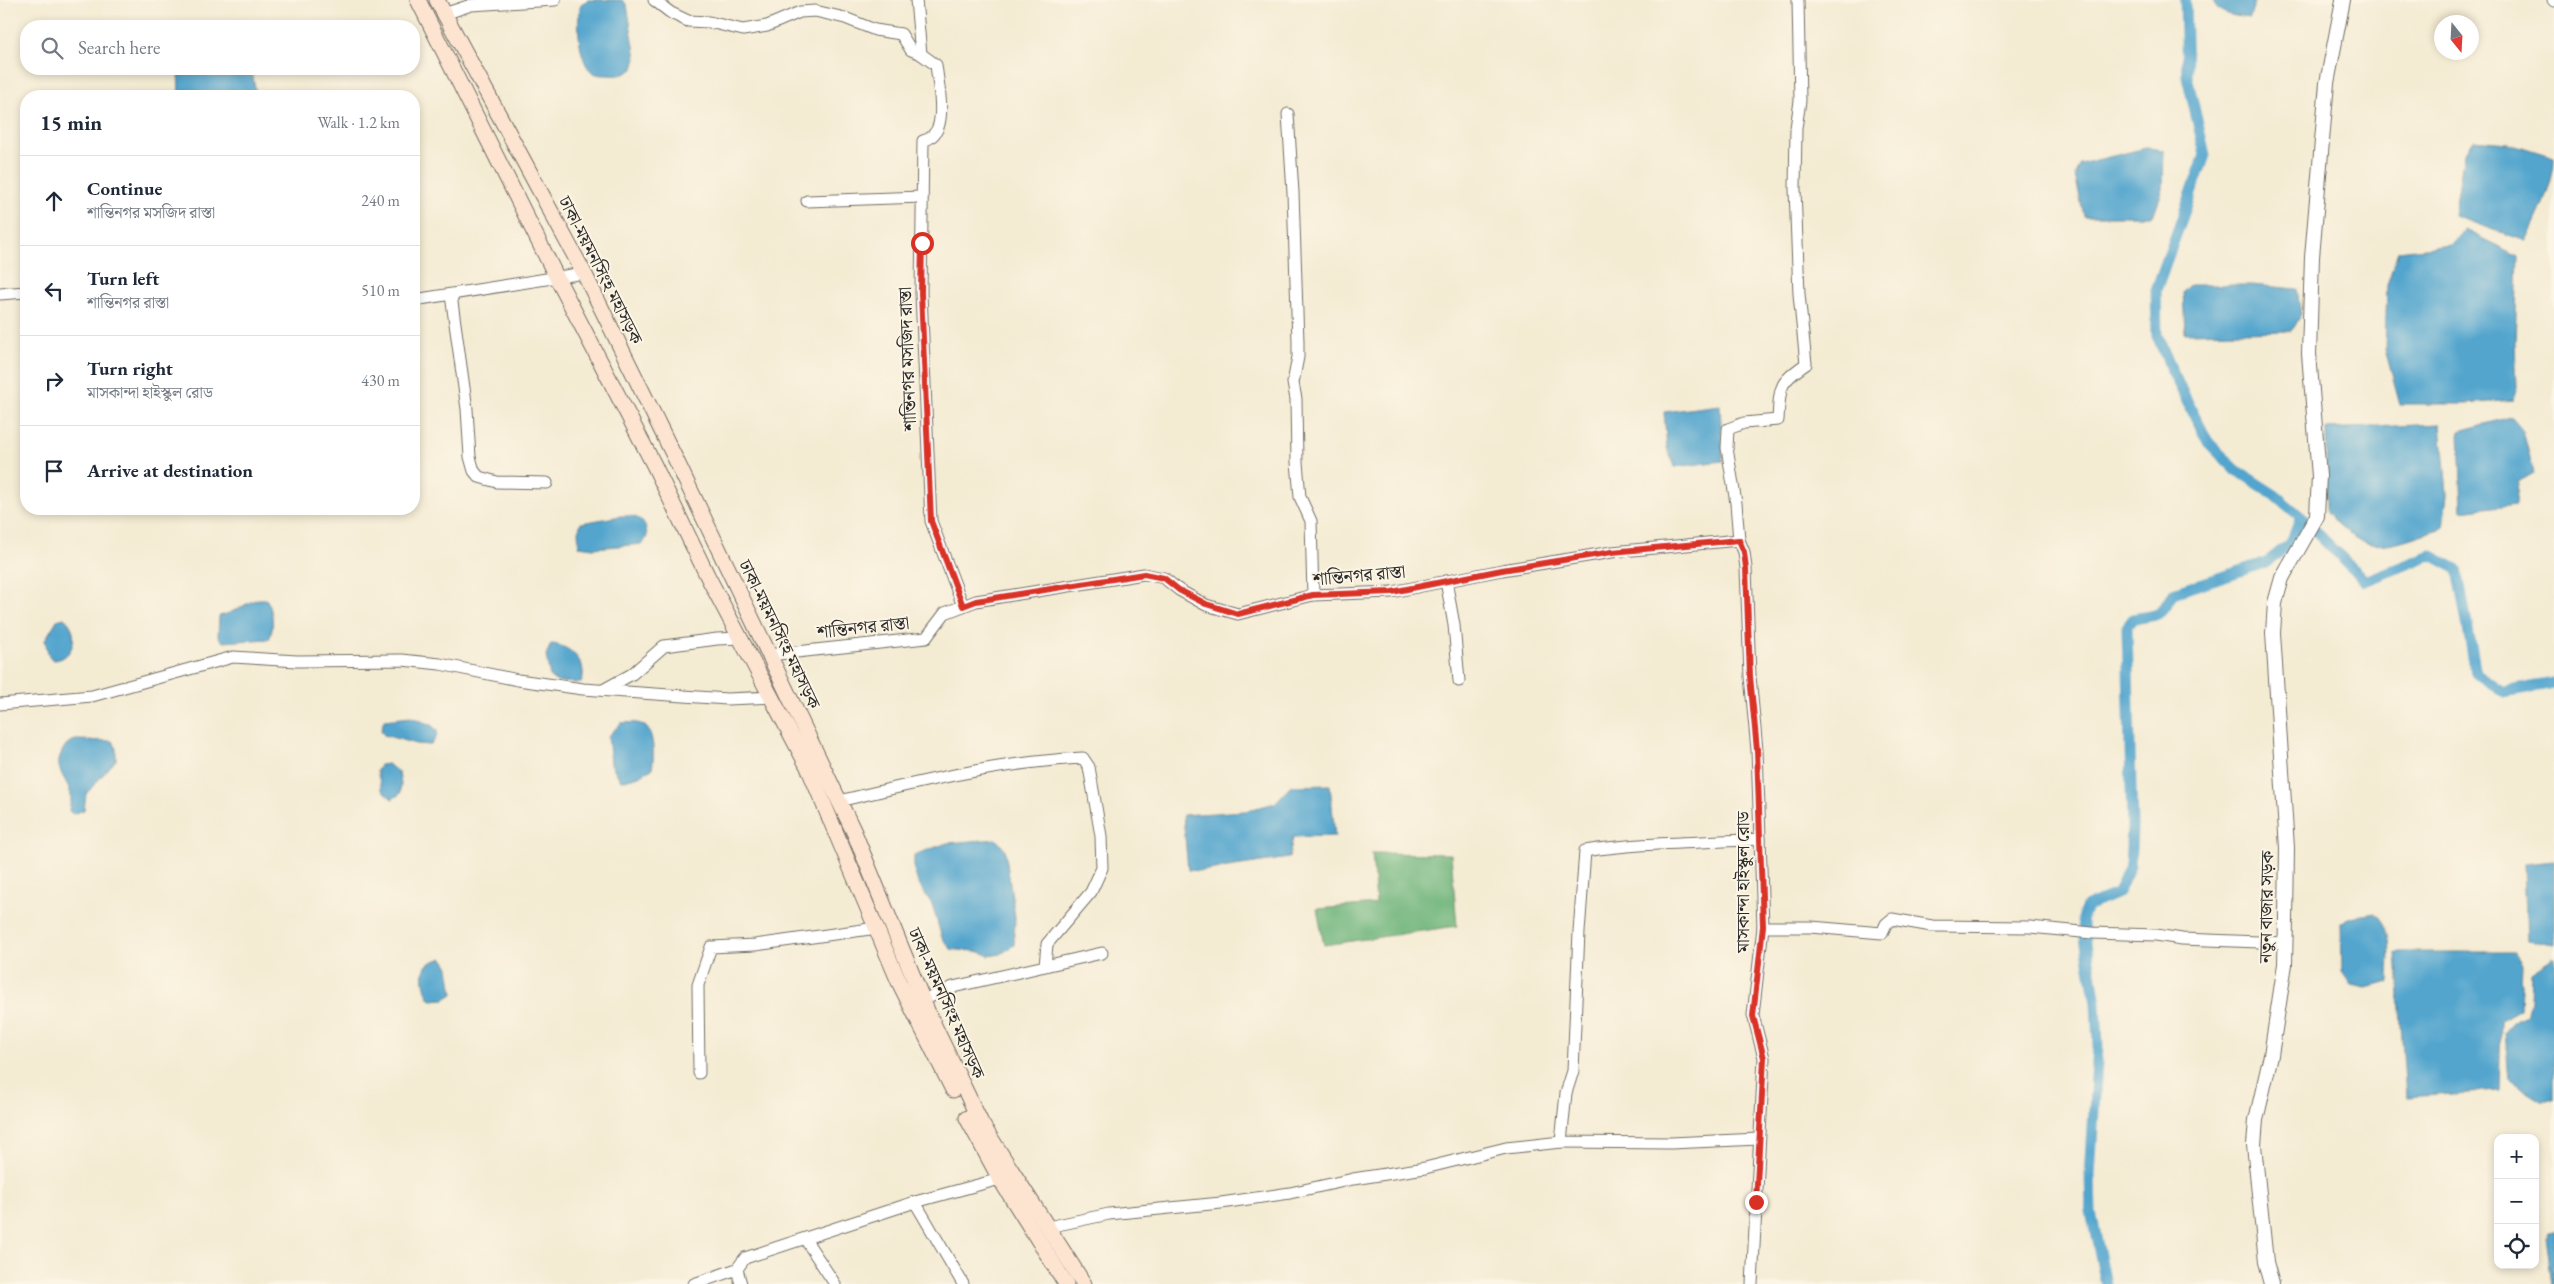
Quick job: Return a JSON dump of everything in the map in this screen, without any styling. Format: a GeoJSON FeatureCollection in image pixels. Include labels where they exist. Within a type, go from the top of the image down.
{"type":"FeatureCollection","features":[{"type":"Feature","properties":{"kind":"main road","name":"ঢাকা-ময়মনসিংহ মহাসড়ক"},"geometry":{"type":"LineString","coordinates":[[418,0],[557,278],[808,767],[899,982],[1000,1179],[1066,1284]]}},
{"type":"Feature","properties":{"kind":"main road","name":"ঢাকা-ময়মনসিংহ মহাসড়ক"},"geometry":{"type":"LineString","coordinates":[[437,0],[584,273],[839,801],[922,1000],[981,1123],[1084,1284]]}},
{"type":"Feature","properties":{"kind":"street"},"geometry":{"type":"LineString","coordinates":[[444,14],[471,5],[555,0]]}},
{"type":"Feature","properties":{"kind":"street"},"geometry":{"type":"LineString","coordinates":[[654,0],[671,13],[688,20],[709,22],[743,30],[768,26],[800,12],[815,11],[845,18],[860,26],[901,34],[911,50],[921,54],[916,0]]}},
{"type":"Feature","properties":{"kind":"street","name":"মাসকান্দা হাইস্কুল রোড"},"geometry":{"type":"LineString","coordinates":[[1752,1284],[1764,1058],[1753,1016],[1763,926],[1757,750],[1750,676],[1746,568],[1744,552],[1739,540],[1736,503],[1727,448],[1728,429],[1744,423],[1778,420],[1780,389],[1789,376],[1806,364],[1799,294],[1795,189],[1796,128],[1800,101],[1798,0]]}},
{"type":"Feature","properties":{"kind":"street","name":"নতুন বাজার সড়ক"},"geometry":{"type":"LineString","coordinates":[[2272,1284],[2266,1262],[2254,1145],[2256,1120],[2271,1056],[2285,964],[2286,943],[2287,848],[2272,634],[2275,603],[2282,578],[2317,516],[2318,459],[2309,354],[2312,257],[2327,83],[2344,0]]}},
{"type":"Feature","properties":{"kind":"street","name":"শান্তিনগর মসজিদ রাস্তা"},"geometry":{"type":"LineString","coordinates":[[921,54],[936,65],[941,102],[939,124],[934,135],[923,141],[921,293],[931,521],[963,606]]}},
{"type":"Feature","properties":{"kind":"street"},"geometry":{"type":"LineString","coordinates":[[1288,114],[1294,194],[1298,342],[1298,357],[1293,383],[1296,399],[1297,462],[1300,497],[1311,521],[1313,595]]}},
{"type":"Feature","properties":{"kind":"street"},"geometry":{"type":"LineString","coordinates":[[807,201],[922,197]]}},
{"type":"Feature","properties":{"kind":"street"},"geometry":{"type":"LineString","coordinates":[[420,299],[584,273]]}},
{"type":"Feature","properties":{"kind":"street"},"geometry":{"type":"LineString","coordinates":[[0,294],[20,292]]}},
{"type":"Feature","properties":{"kind":"street"},"geometry":{"type":"LineString","coordinates":[[450,295],[467,409],[470,457],[474,471],[479,477],[497,482],[547,482]]}},
{"type":"Feature","properties":{"kind":"street","name":"শান্তিনগর রাস্তা"},"geometry":{"type":"LineString","coordinates":[[769,655],[926,638],[945,614],[976,601],[1144,574],[1164,578],[1179,590],[1206,604],[1238,614],[1313,595],[1392,592],[1612,552],[1739,540]]}},
{"type":"Feature","properties":{"kind":"street"},"geometry":{"type":"LineString","coordinates":[[1446,582],[1454,626],[1459,681]]}},
{"type":"Feature","properties":{"kind":"street"},"geometry":{"type":"LineString","coordinates":[[602,690],[632,674],[664,646],[741,638]]}},
{"type":"Feature","properties":{"kind":"street"},"geometry":{"type":"LineString","coordinates":[[0,704],[92,696],[233,656],[297,661],[402,660],[440,664],[518,680],[602,690],[727,699],[772,697]]}},
{"type":"Feature","properties":{"kind":"street"},"geometry":{"type":"LineString","coordinates":[[839,801],[946,776],[1083,758],[1089,767],[1095,800],[1101,836],[1102,868],[1091,892],[1047,944],[1045,966]]}},
{"type":"Feature","properties":{"kind":"street"},"geometry":{"type":"LineString","coordinates":[[1561,1142],[1566,1093],[1573,1071],[1579,932],[1586,851],[1622,845],[1657,845],[1760,839]]}},
{"type":"Feature","properties":{"kind":"street"},"geometry":{"type":"LineString","coordinates":[[1763,926],[1810,927],[1882,933],[1886,924],[1892,919],[1932,926],[2040,927],[2092,933],[2286,943]]}},
{"type":"Feature","properties":{"kind":"street"},"geometry":{"type":"LineString","coordinates":[[699,1073],[698,985],[711,947],[756,945],[877,928]]}},
{"type":"Feature","properties":{"kind":"street"},"geometry":{"type":"LineString","coordinates":[[922,1000],[953,986],[1102,953]]}},
{"type":"Feature","properties":{"kind":"street"},"geometry":{"type":"LineString","coordinates":[[1048,1227],[1109,1214],[1220,1203],[1290,1193],[1353,1179],[1425,1168],[1506,1148],[1561,1142],[1662,1143],[1759,1139]]}},
{"type":"Feature","properties":{"kind":"street"},"geometry":{"type":"LineString","coordinates":[[694,1284],[737,1269],[745,1258],[916,1202],[1000,1179]]}},
{"type":"Feature","properties":{"kind":"street"},"geometry":{"type":"LineString","coordinates":[[916,1202],[963,1284]]}},
{"type":"Feature","properties":{"kind":"street"},"geometry":{"type":"LineString","coordinates":[[805,1239],[835,1284]]}},
{"type":"Feature","properties":{"kind":"street"},"geometry":{"type":"LineString","coordinates":[[737,1269],[741,1284]]}},
{"type":"Feature","properties":{"kind":"green space"},"geometry":{"type":"Polygon","coordinates":[[[1372,853],[1451,854],[1457,926],[1324,945],[1317,909],[1376,904],[1372,853]]]}},
{"type":"Feature","properties":{"kind":"water"},"geometry":{"type":"Polygon","coordinates":[[[588,0],[622,0],[627,5],[636,58],[633,69],[630,71],[618,75],[602,75],[592,72],[587,67],[579,39],[579,11],[581,4],[588,0]]]}},
{"type":"Feature","properties":{"kind":"water"},"geometry":{"type":"Polygon","coordinates":[[[2213,0],[2255,0],[2250,18],[2233,16],[2223,12],[2215,5],[2213,0]]]}},
{"type":"Feature","properties":{"kind":"water"},"geometry":{"type":"Polygon","coordinates":[[[178,75],[252,75],[256,90],[179,90],[178,75]]]}},
{"type":"Feature","properties":{"kind":"water"},"geometry":{"type":"Polygon","coordinates":[[[2474,140],[2509,143],[2554,157],[2548,189],[2526,241],[2454,216],[2464,153],[2474,140]]]}},
{"type":"Feature","properties":{"kind":"water"},"geometry":{"type":"Polygon","coordinates":[[[2146,148],[2164,150],[2163,189],[2153,216],[2084,216],[2075,175],[2080,164],[2146,148]]]}},
{"type":"Feature","properties":{"kind":"water"},"geometry":{"type":"Polygon","coordinates":[[[2465,230],[2518,256],[2515,344],[2517,387],[2513,400],[2466,404],[2400,404],[2385,349],[2387,285],[2398,251],[2451,245],[2465,230]]]}},
{"type":"Feature","properties":{"kind":"water"},"geometry":{"type":"Polygon","coordinates":[[[2190,285],[2252,285],[2297,289],[2301,315],[2292,331],[2185,333],[2183,292],[2190,285]]]}},
{"type":"Feature","properties":{"kind":"water"},"geometry":{"type":"Polygon","coordinates":[[[1720,405],[1723,461],[1674,467],[1667,448],[1664,412],[1720,405]]]}},
{"type":"Feature","properties":{"kind":"water"},"geometry":{"type":"Polygon","coordinates":[[[2511,417],[2523,431],[2534,473],[2518,482],[2516,504],[2462,511],[2459,431],[2511,417]]]}},
{"type":"Feature","properties":{"kind":"water"},"geometry":{"type":"Polygon","coordinates":[[[2441,424],[2447,494],[2443,528],[2395,543],[2375,545],[2351,535],[2327,513],[2326,429],[2441,424]]]}},
{"type":"Feature","properties":{"kind":"water"},"geometry":{"type":"Polygon","coordinates":[[[621,516],[636,517],[642,522],[647,536],[643,544],[593,548],[579,546],[578,531],[581,523],[621,516]]]}},
{"type":"Feature","properties":{"kind":"water"},"geometry":{"type":"Polygon","coordinates":[[[258,599],[266,599],[270,607],[273,624],[269,639],[223,642],[218,636],[219,616],[258,599]]]}},
{"type":"Feature","properties":{"kind":"water"},"geometry":{"type":"Polygon","coordinates":[[[64,618],[72,629],[73,643],[67,655],[54,660],[49,657],[45,640],[57,620],[64,618]]]}},
{"type":"Feature","properties":{"kind":"water"},"geometry":{"type":"Polygon","coordinates":[[[551,644],[565,647],[576,656],[583,669],[581,683],[557,682],[550,677],[546,655],[551,644]]]}},
{"type":"Feature","properties":{"kind":"water"},"geometry":{"type":"Polygon","coordinates":[[[411,717],[431,725],[437,730],[437,736],[431,745],[416,744],[384,735],[381,730],[384,720],[411,717]]]}},
{"type":"Feature","properties":{"kind":"water"},"geometry":{"type":"Polygon","coordinates":[[[621,723],[636,723],[645,726],[651,735],[653,753],[652,769],[639,776],[621,781],[611,764],[608,736],[621,723]]]}},
{"type":"Feature","properties":{"kind":"water"},"geometry":{"type":"Polygon","coordinates":[[[76,740],[112,741],[116,748],[116,760],[86,794],[84,810],[73,814],[69,811],[71,795],[60,769],[59,758],[66,746],[76,740]]]}},
{"type":"Feature","properties":{"kind":"water"},"geometry":{"type":"Polygon","coordinates":[[[388,764],[399,773],[401,784],[400,794],[392,799],[382,790],[377,771],[380,765],[388,764]]]}},
{"type":"Feature","properties":{"kind":"water"},"geometry":{"type":"Polygon","coordinates":[[[1330,785],[1335,836],[1293,837],[1289,858],[1201,871],[1188,870],[1183,815],[1245,811],[1275,803],[1291,786],[1330,785]]]}},
{"type":"Feature","properties":{"kind":"water"},"geometry":{"type":"Polygon","coordinates":[[[996,839],[1005,850],[1015,917],[1014,945],[1001,954],[989,956],[975,951],[951,949],[942,938],[932,904],[918,883],[914,869],[914,855],[947,843],[996,839]]]}},
{"type":"Feature","properties":{"kind":"water"},"geometry":{"type":"Polygon","coordinates":[[[2554,861],[2554,945],[2527,941],[2524,864],[2554,861]]]}},
{"type":"Feature","properties":{"kind":"water"},"geometry":{"type":"Polygon","coordinates":[[[2375,913],[2386,927],[2388,935],[2390,945],[2389,982],[2366,988],[2351,985],[2342,972],[2341,923],[2350,917],[2375,913]]]}},
{"type":"Feature","properties":{"kind":"water"},"geometry":{"type":"Polygon","coordinates":[[[2396,952],[2514,952],[2522,964],[2520,1009],[2501,1020],[2499,1091],[2406,1097],[2396,952]]]}},
{"type":"Feature","properties":{"kind":"water"},"geometry":{"type":"Polygon","coordinates":[[[2554,957],[2554,1100],[2541,1100],[2509,1080],[2505,1031],[2515,1020],[2526,1015],[2530,1002],[2531,972],[2554,957]]]}},
{"type":"Feature","properties":{"kind":"water"},"geometry":{"type":"Polygon","coordinates":[[[443,958],[449,967],[453,994],[445,999],[431,1000],[424,983],[425,969],[430,962],[443,958]]]}},
{"type":"Feature","properties":{"kind":"water"},"geometry":{"type":"Polygon","coordinates":[[[2554,1231],[2554,1284],[2552,1284],[2546,1237],[2548,1232],[2554,1231]]]}},
{"type":"Feature","properties":{"kind":"waterway"},"geometry":{"type":"LineString","coordinates":[[2185,0],[2187,76],[2205,155],[2156,290],[2157,335],[2173,373],[2208,442],[2235,469],[2275,495],[2301,517],[2365,581],[2431,555],[2457,569],[2476,673],[2504,692],[2554,683]]}},
{"type":"Feature","properties":{"kind":"waterway"},"geometry":{"type":"LineString","coordinates":[[2106,1284],[2091,1212],[2090,1175],[2098,1046],[2096,1003],[2082,919],[2087,906],[2118,893],[2130,866],[2132,828],[2127,627],[2133,619],[2153,616],[2161,612],[2173,593],[2267,562],[2291,543],[2301,517]]}},
{"type":"Feature","properties":{"kind":"route"},"geometry":{"type":"LineString","coordinates":[[922,243],[921,293],[931,521],[963,606],[976,601],[1144,574],[1164,578],[1179,590],[1206,604],[1238,614],[1313,595],[1392,592],[1502,570],[1612,552],[1739,540],[1744,552],[1746,568],[1750,676],[1757,750],[1763,926],[1753,1016],[1764,1058],[1756,1202]]}}]}
